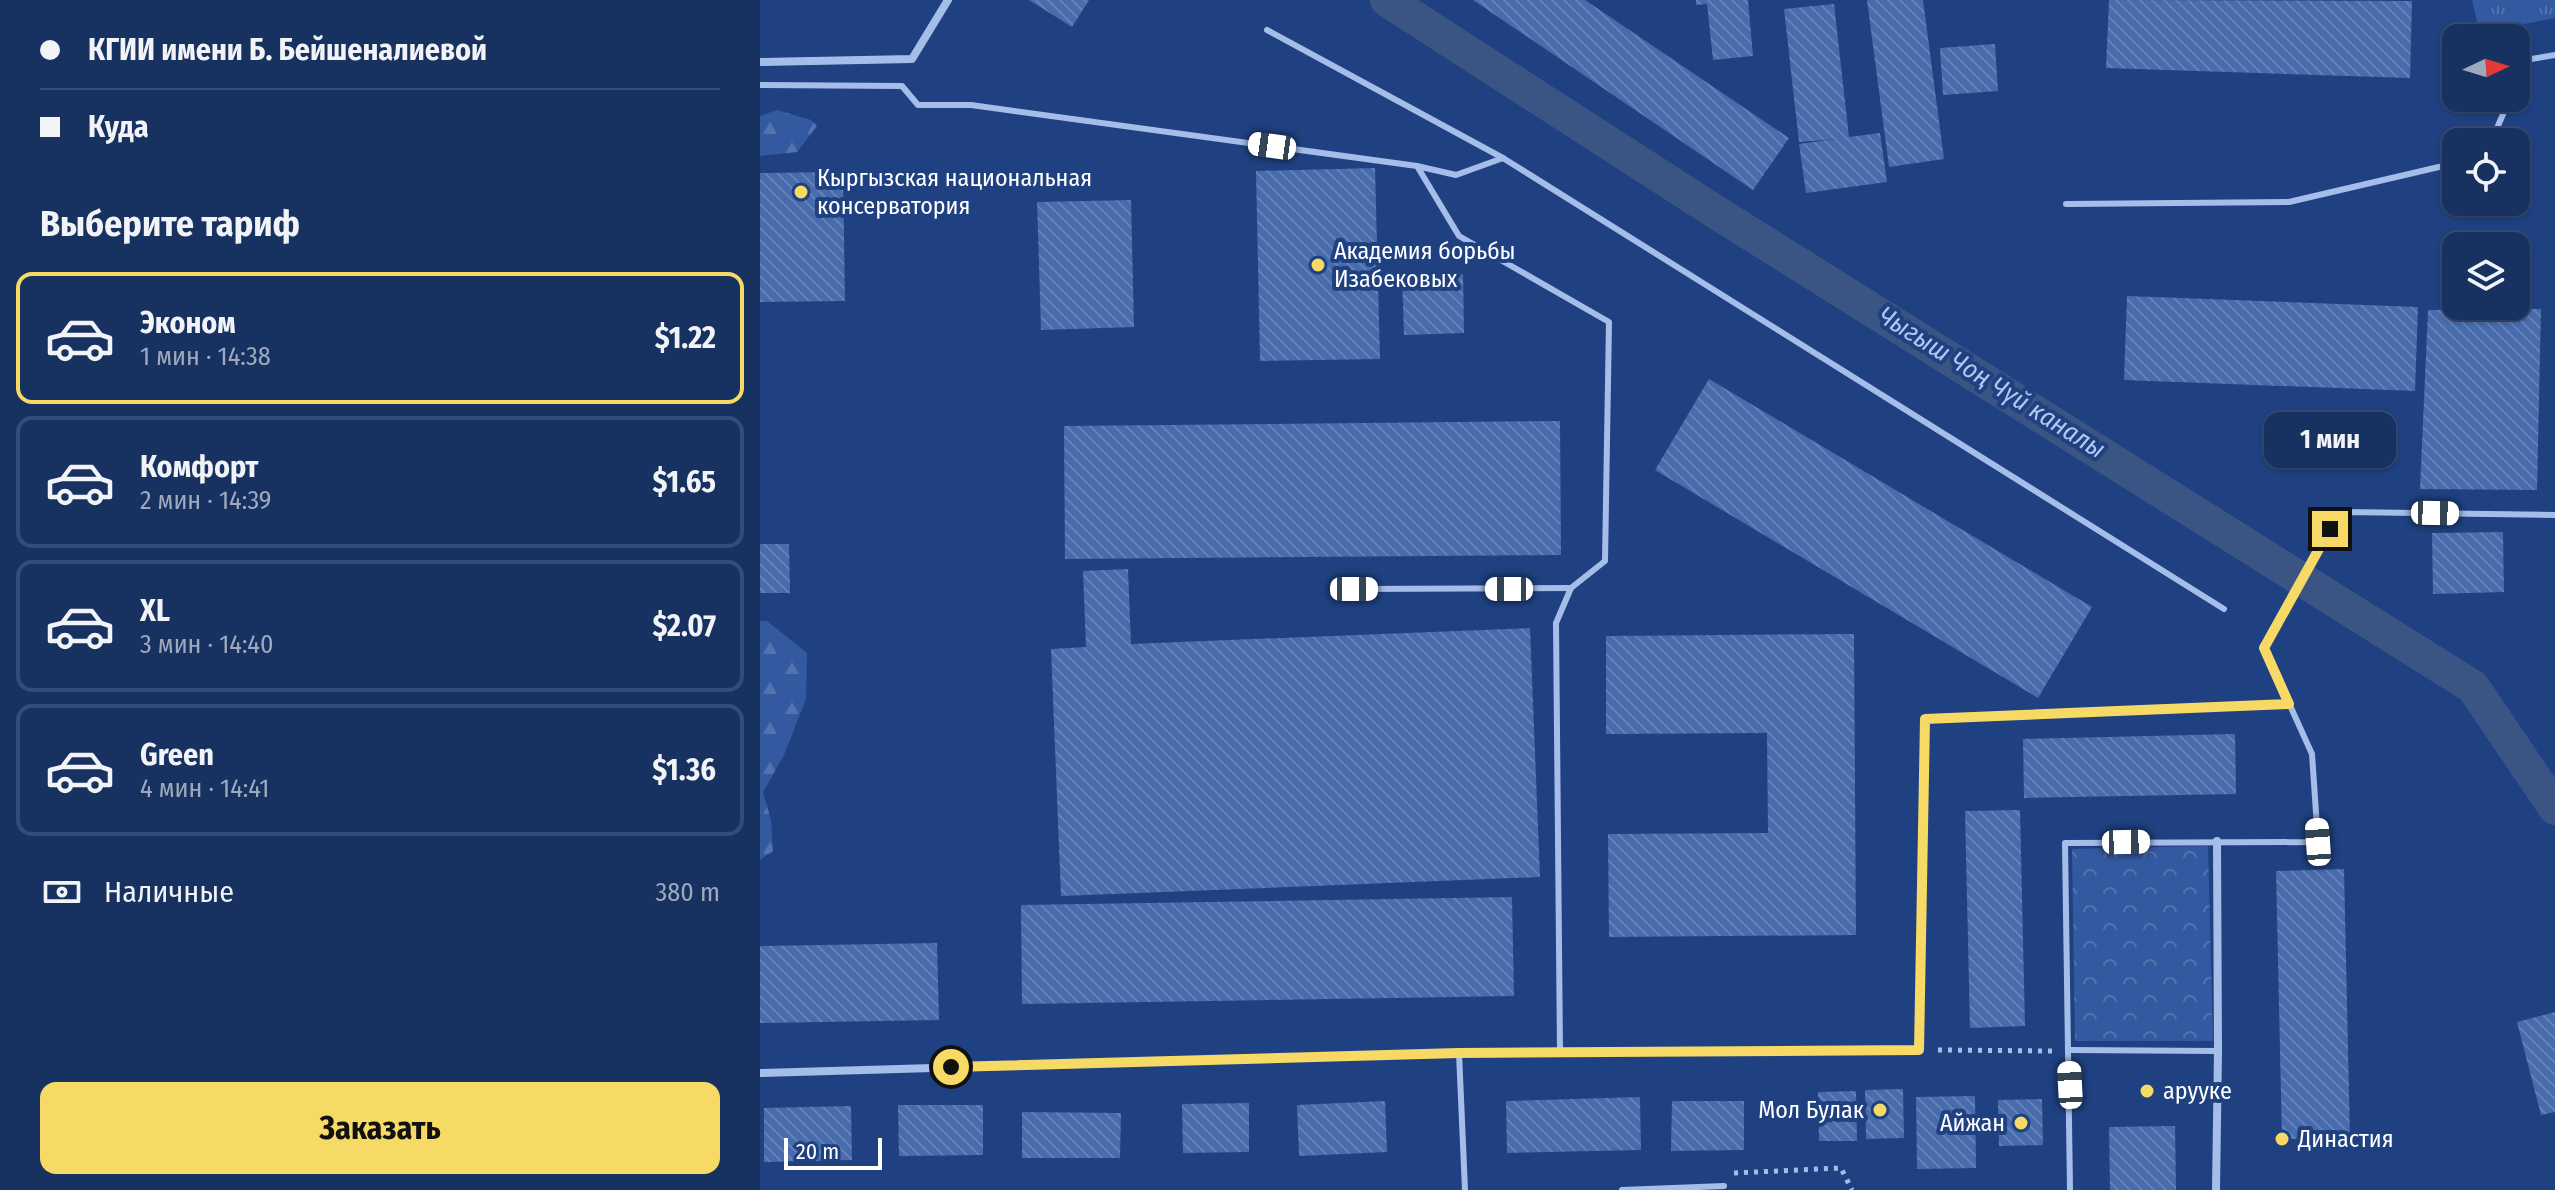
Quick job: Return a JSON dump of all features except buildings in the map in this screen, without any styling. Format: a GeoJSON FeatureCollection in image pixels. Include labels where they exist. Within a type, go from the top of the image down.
{"type":"FeatureCollection","features":[{"type":"Feature","properties":{"kind":"street"},"geometry":{"type":"LineString","coordinates":[[760,62],[912,59],[948,0]]}},
{"type":"Feature","properties":{"kind":"street"},"geometry":{"type":"LineString","coordinates":[[2216,1190],[2217,841]]}},
{"type":"Feature","properties":{"kind":"street"},"geometry":{"type":"LineString","coordinates":[[760,1073],[1459,1053],[1919,1050]]}},
{"type":"Feature","properties":{"kind":"lane"},"geometry":{"type":"LineString","coordinates":[[1267,30],[1503,158],[2224,609]]}},
{"type":"Feature","properties":{"kind":"lane"},"geometry":{"type":"LineString","coordinates":[[2530,59],[2555,55]]}},
{"type":"Feature","properties":{"kind":"lane"},"geometry":{"type":"LineString","coordinates":[[760,85],[902,86],[918,105],[971,105],[1417,166],[1456,175],[1503,158]]}},
{"type":"Feature","properties":{"kind":"lane"},"geometry":{"type":"LineString","coordinates":[[1417,166],[1459,236],[1609,322],[1605,561],[1571,588],[1556,623],[1560,1053]]}},
{"type":"Feature","properties":{"kind":"lane"},"geometry":{"type":"LineString","coordinates":[[2066,204],[2289,202],[2442,166]]}},
{"type":"Feature","properties":{"kind":"lane"},"geometry":{"type":"LineString","coordinates":[[2070,1190],[2065,843],[2318,842],[2312,754],[2264,648],[2330,529],[2345,512],[2555,515]]}},
{"type":"Feature","properties":{"kind":"lane"},"geometry":{"type":"LineString","coordinates":[[1354,589],[1571,588]]}},
{"type":"Feature","properties":{"kind":"lane"},"geometry":{"type":"LineString","coordinates":[[1919,1050],[1925,719],[2289,704]]}},
{"type":"Feature","properties":{"kind":"lane"},"geometry":{"type":"LineString","coordinates":[[2069,1050],[2218,1051]]}},
{"type":"Feature","properties":{"kind":"lane"},"geometry":{"type":"LineString","coordinates":[[1459,1053],[1465,1190]]}},
{"type":"Feature","properties":{"kind":"lane"},"geometry":{"type":"LineString","coordinates":[[1622,1190],[1724,1186]]}},
{"type":"Feature","properties":{"kind":"path"},"geometry":{"type":"LineString","coordinates":[[1919,1050],[2069,1050]]}},
{"type":"Feature","properties":{"kind":"path"},"geometry":{"type":"LineString","coordinates":[[1724,1186],[1736,1171],[1841,1168],[1852,1190]]}},
{"type":"Feature","properties":{"kind":"green space"},"geometry":{"type":"Polygon","coordinates":[[[2472,0],[2555,0],[2555,18],[2525,24],[2478,24],[2472,0]]]}},
{"type":"Feature","properties":{"kind":"green space"},"geometry":{"type":"Polygon","coordinates":[[[777,110],[811,120],[817,126],[797,152],[760,156],[760,116],[777,110]]]}},
{"type":"Feature","properties":{"kind":"green space"},"geometry":{"type":"Polygon","coordinates":[[[760,621],[767,621],[807,653],[806,699],[784,755],[763,792],[771,820],[773,851],[760,860],[760,621]]]}},
{"type":"Feature","properties":{"kind":"green space"},"geometry":{"type":"Polygon","coordinates":[[[2208,846],[2213,1041],[2075,1041],[2072,849],[2208,846]]]}},
{"type":"Feature","properties":{"kind":"waterway","name":"Чыгыш Чоң Чүй каналы"},"geometry":{"type":"LineString","coordinates":[[1387,0],[1711,209],[2473,687],[2555,808]]}},
{"type":"Feature","properties":{"kind":"place","name":"Кыргызская национальная консерватория"},"geometry":{"type":"Point","coordinates":[801,192]}},
{"type":"Feature","properties":{"kind":"place","name":"Академия борьбы Изабековых"},"geometry":{"type":"Point","coordinates":[1318,265]}},
{"type":"Feature","properties":{"kind":"place","name":"арууке"},"geometry":{"type":"Point","coordinates":[2147,1091]}},
{"type":"Feature","properties":{"kind":"place","name":"Мол Булак"},"geometry":{"type":"Point","coordinates":[1880,1110]}},
{"type":"Feature","properties":{"kind":"place","name":"Айжан"},"geometry":{"type":"Point","coordinates":[2021,1123]}},
{"type":"Feature","properties":{"kind":"place","name":"Династия"},"geometry":{"type":"Point","coordinates":[2282,1139]}},
{"type":"Feature","properties":{"kind":"route"},"geometry":{"type":"LineString","coordinates":[[951,1067],[1459,1053],[1919,1050],[1925,719],[2289,704],[2264,648],[2330,529]]}}]}
